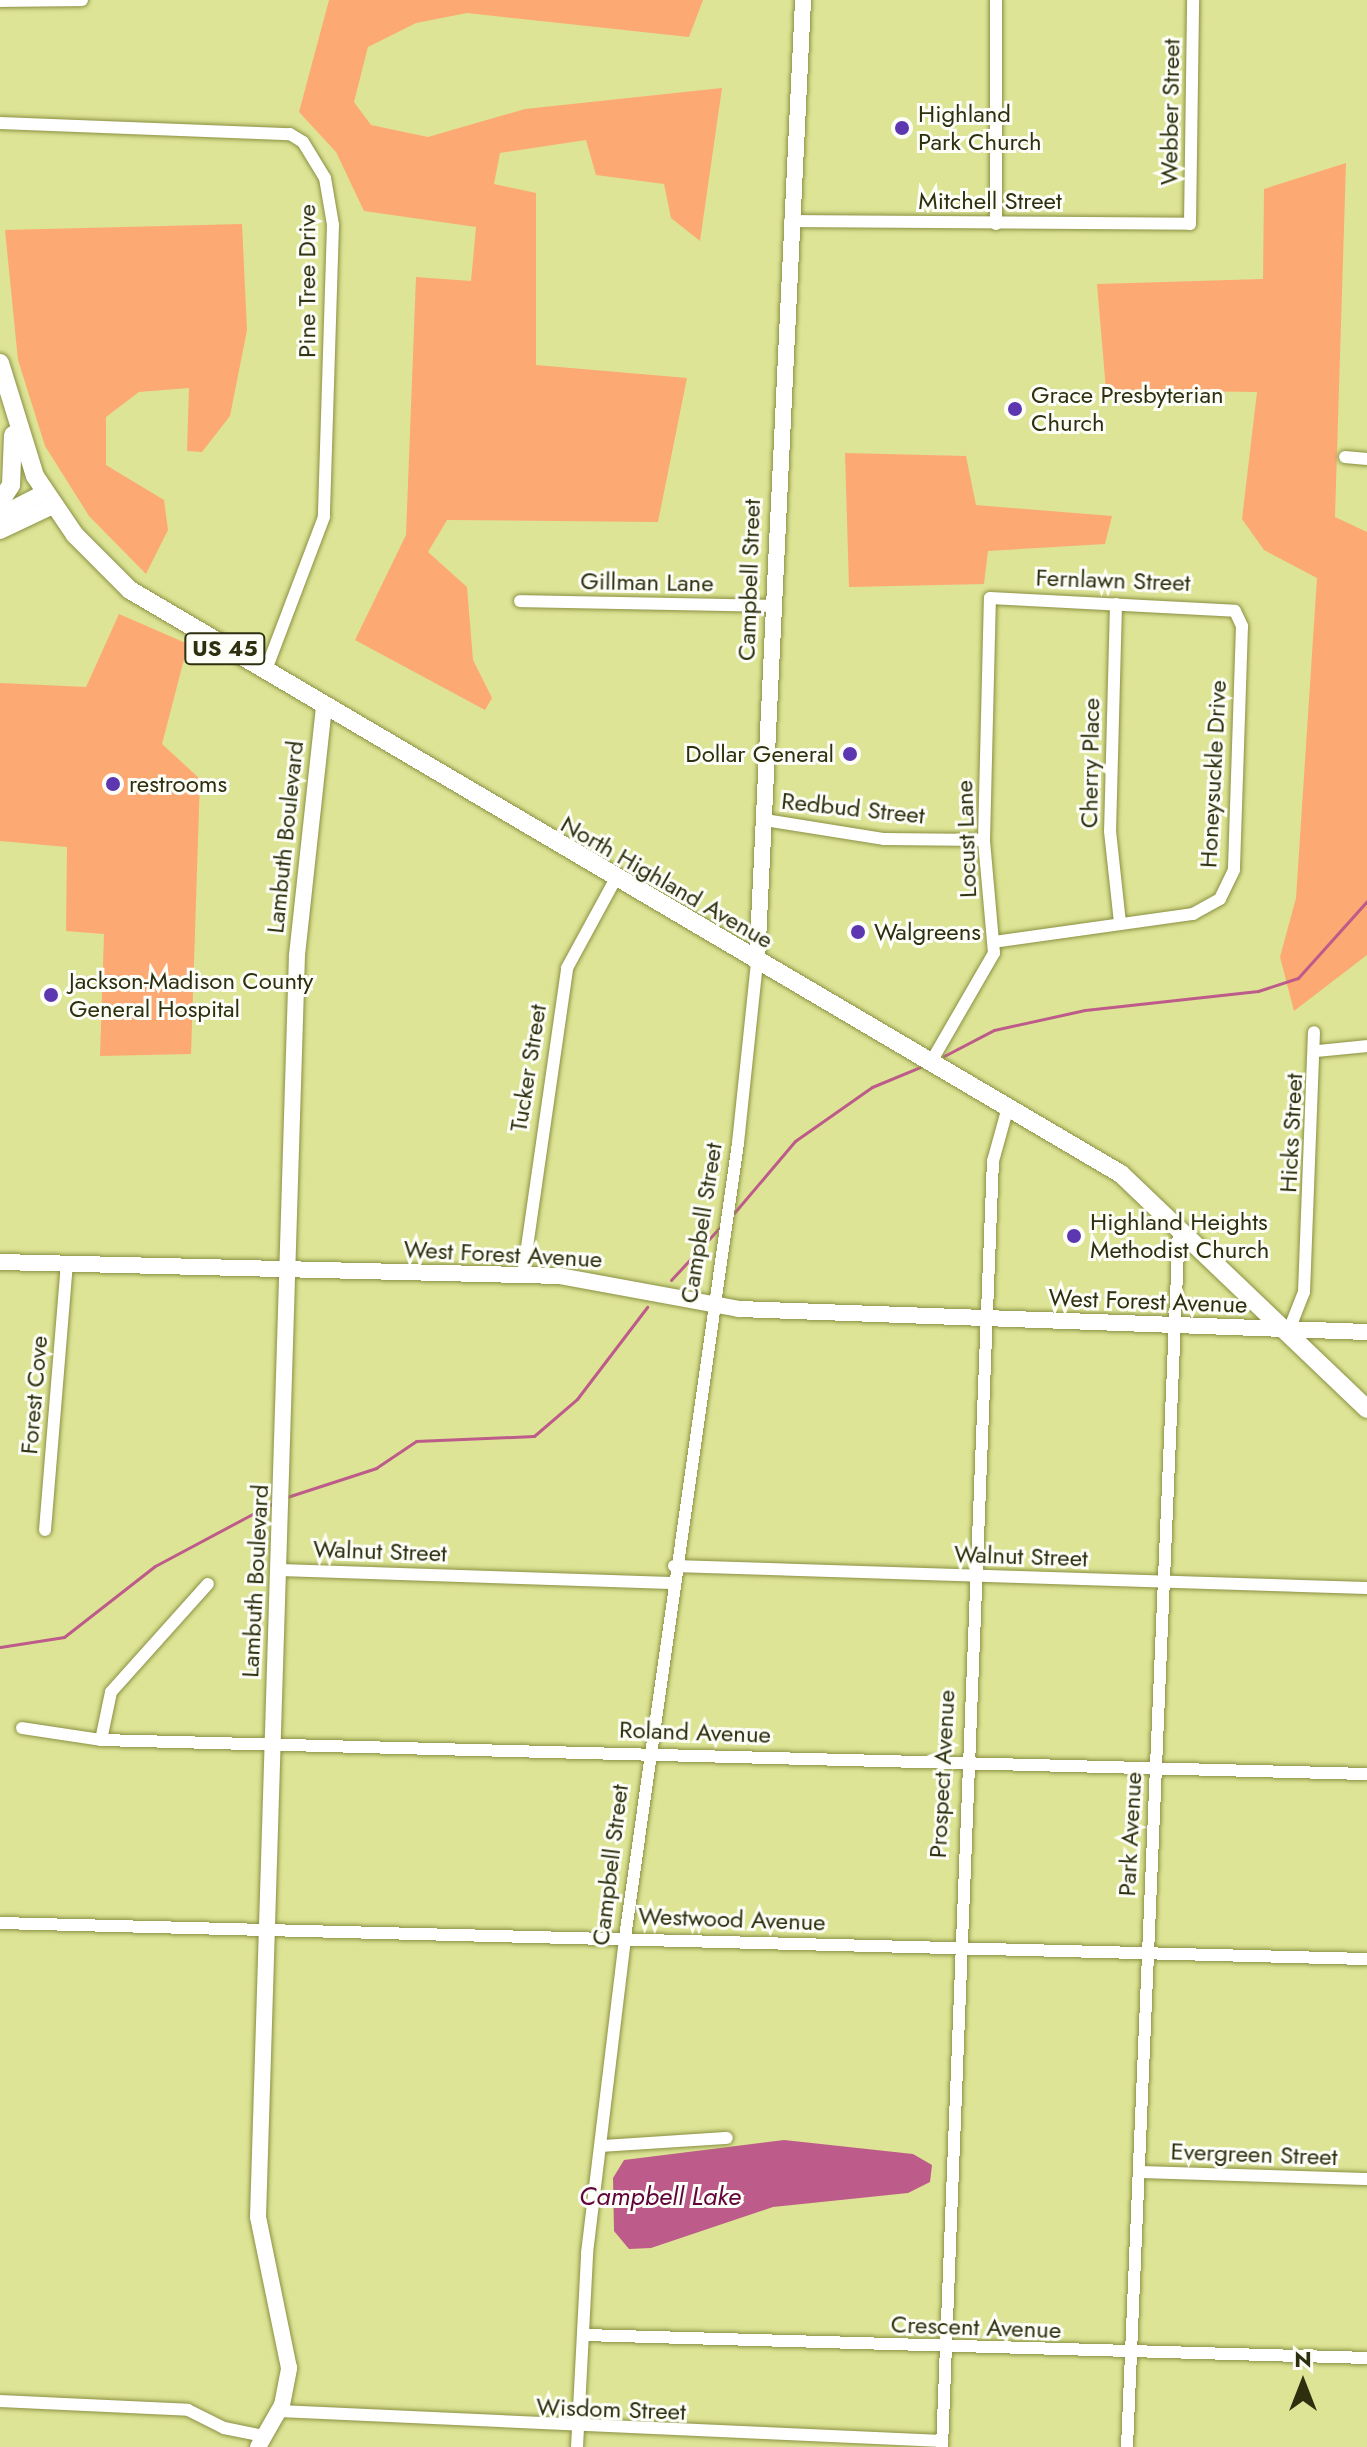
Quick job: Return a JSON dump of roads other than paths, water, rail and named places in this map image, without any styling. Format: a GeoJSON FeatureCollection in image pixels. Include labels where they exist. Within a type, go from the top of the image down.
{"type":"FeatureCollection","features":[{"type":"Feature","properties":{"kind":"main road","name":"Campbell Street"},"geometry":{"type":"LineString","coordinates":[[757,962],[790,221],[803,0]]}},
{"type":"Feature","properties":{"kind":"main road","name":"North Highland Avenue"},"geometry":{"type":"LineString","coordinates":[[0,363],[13,421],[49,499],[130,590],[615,880],[1121,1174],[1179,1224],[1367,1409]]}},
{"type":"Feature","properties":{"kind":"main road"},"geometry":{"type":"LineString","coordinates":[[0,502],[11,485],[13,421]]}},
{"type":"Feature","properties":{"kind":"main road"},"geometry":{"type":"LineString","coordinates":[[0,515],[49,499]]}},
{"type":"Feature","properties":{"kind":"main road"},"geometry":{"type":"LineString","coordinates":[[0,531],[49,499]]}},
{"type":"Feature","properties":{"kind":"main road","name":"Lambuth Boulevard"},"geometry":{"type":"LineString","coordinates":[[261,2441],[279,2411],[289,2368],[258,2217],[265,1928],[291,1269],[299,909],[324,708]]}},
{"type":"Feature","properties":{"kind":"main road","name":"West Forest Avenue"},"geometry":{"type":"LineString","coordinates":[[0,1262],[523,1275],[592,1279],[712,1306],[1173,1327],[1367,1332]]}},
{"type":"Feature","properties":{"kind":"street"},"geometry":{"type":"LineString","coordinates":[[0,1],[82,0]]}},
{"type":"Feature","properties":{"kind":"street"},"geometry":{"type":"LineString","coordinates":[[996,0],[996,224]]}},
{"type":"Feature","properties":{"kind":"street","name":"Webber Street"},"geometry":{"type":"LineString","coordinates":[[1190,224],[1193,0]]}},
{"type":"Feature","properties":{"kind":"street","name":"Pine Tree Drive"},"geometry":{"type":"LineString","coordinates":[[0,123],[290,134],[303,142],[325,178],[333,225],[324,517],[265,672]]}},
{"type":"Feature","properties":{"kind":"street","name":"Mitchell Street"},"geometry":{"type":"LineString","coordinates":[[790,221],[1190,224]]}},
{"type":"Feature","properties":{"kind":"street"},"geometry":{"type":"LineString","coordinates":[[1345,457],[1367,459]]}},
{"type":"Feature","properties":{"kind":"street","name":"Fernlawn Street"},"geometry":{"type":"LineString","coordinates":[[990,598],[1235,611]]}},
{"type":"Feature","properties":{"kind":"street","name":"Locust Lane"},"geometry":{"type":"LineString","coordinates":[[927,1060],[989,966],[995,942],[984,840],[990,598]]}},
{"type":"Feature","properties":{"kind":"street","name":"Gillman Lane"},"geometry":{"type":"LineString","coordinates":[[520,601],[772,606]]}},
{"type":"Feature","properties":{"kind":"street","name":"Cherry Place"},"geometry":{"type":"LineString","coordinates":[[1116,604],[1110,831],[1120,923]]}},
{"type":"Feature","properties":{"kind":"street","name":"Honeysuckle Drive"},"geometry":{"type":"LineString","coordinates":[[995,942],[1193,914],[1228,886],[1242,626],[1235,611]]}},
{"type":"Feature","properties":{"kind":"street","name":"Redbud Street"},"geometry":{"type":"LineString","coordinates":[[765,820],[884,839],[984,840]]}},
{"type":"Feature","properties":{"kind":"street","name":"Tucker Street"},"geometry":{"type":"LineString","coordinates":[[523,1275],[567,968],[615,880]]}},
{"type":"Feature","properties":{"kind":"street","name":"Campbell Street"},"geometry":{"type":"LineString","coordinates":[[577,2447],[584,2335],[625,1937],[671,1583],[727,1210],[757,962]]}},
{"type":"Feature","properties":{"kind":"street","name":"Hicks Street"},"geometry":{"type":"LineString","coordinates":[[1289,1330],[1304,1292],[1317,1051],[1314,1032]]}},
{"type":"Feature","properties":{"kind":"street"},"geometry":{"type":"LineString","coordinates":[[1317,1051],[1367,1046]]}},
{"type":"Feature","properties":{"kind":"street","name":"Prospect Avenue"},"geometry":{"type":"LineString","coordinates":[[942,2444],[956,1949],[993,1161],[1008,1107]]}},
{"type":"Feature","properties":{"kind":"street","name":"Park Avenue"},"geometry":{"type":"LineString","coordinates":[[1127,2447],[1161,1583],[1179,1224]]}},
{"type":"Feature","properties":{"kind":"street","name":"Forest Cove"},"geometry":{"type":"LineString","coordinates":[[45,1530],[67,1264]]}},
{"type":"Feature","properties":{"kind":"street","name":"Walnut Street"},"geometry":{"type":"LineString","coordinates":[[674,1566],[1367,1588]]}},
{"type":"Feature","properties":{"kind":"street","name":"Walnut Street"},"geometry":{"type":"LineString","coordinates":[[280,1570],[671,1583]]}},
{"type":"Feature","properties":{"kind":"street"},"geometry":{"type":"LineString","coordinates":[[101,1740],[111,1692],[208,1584]]}},
{"type":"Feature","properties":{"kind":"street","name":"Roland Avenue"},"geometry":{"type":"LineString","coordinates":[[22,1728],[101,1740],[1367,1774]]}},
{"type":"Feature","properties":{"kind":"street","name":"Westwood Avenue"},"geometry":{"type":"LineString","coordinates":[[0,1923],[625,1937],[1367,1959]]}},
{"type":"Feature","properties":{"kind":"street"},"geometry":{"type":"LineString","coordinates":[[602,2146],[727,2138]]}},
{"type":"Feature","properties":{"kind":"street","name":"Evergreen Street"},"geometry":{"type":"LineString","coordinates":[[1139,2172],[1367,2179]]}},
{"type":"Feature","properties":{"kind":"street","name":"Crescent Avenue"},"geometry":{"type":"LineString","coordinates":[[584,2335],[944,2349],[1367,2358]]}},
{"type":"Feature","properties":{"kind":"street"},"geometry":{"type":"LineString","coordinates":[[0,2401],[188,2410],[224,2428],[261,2441]]}},
{"type":"Feature","properties":{"kind":"street","name":"Wisdom Street"},"geometry":{"type":"LineString","coordinates":[[279,2411],[755,2442],[942,2444]]}},
{"type":"Feature","properties":{"kind":"water","name":"Campbell Lake"},"geometry":{"type":"Polygon","coordinates":[[[784,2140],[913,2154],[932,2165],[930,2182],[908,2193],[773,2207],[651,2248],[629,2249],[614,2231],[613,2178],[624,2160],[784,2140]]]}},
{"type":"Feature","properties":{"kind":"waterway"},"geometry":{"type":"LineString","coordinates":[[944,1056],[994,1030],[1085,1010],[1258,991],[1298,978],[1367,901]]}},
{"type":"Feature","properties":{"kind":"waterway"},"geometry":{"type":"LineString","coordinates":[[734,1213],[795,1141],[872,1087],[920,1067]]}},
{"type":"Feature","properties":{"kind":"waterway"},"geometry":{"type":"LineString","coordinates":[[671,1280],[720,1227]]}},
{"type":"Feature","properties":{"kind":"waterway"},"geometry":{"type":"LineString","coordinates":[[287,1497],[376,1468],[416,1441],[534,1436],[577,1399],[647,1307]]}},
{"type":"Feature","properties":{"kind":"waterway"},"geometry":{"type":"LineString","coordinates":[[0,1647],[64,1637],[155,1566],[273,1503]]}},
{"type":"Feature","properties":{"kind":"place","name":"Highland Park Church"},"geometry":{"type":"Point","coordinates":[902,128]}},
{"type":"Feature","properties":{"kind":"place","name":"Grace Presbyterian Church"},"geometry":{"type":"Point","coordinates":[1015,409]}},
{"type":"Feature","properties":{"kind":"place","name":"Dollar General"},"geometry":{"type":"Point","coordinates":[850,754]}},
{"type":"Feature","properties":{"kind":"place","name":"restrooms"},"geometry":{"type":"Point","coordinates":[113,784]}},
{"type":"Feature","properties":{"kind":"place","name":"Walgreens"},"geometry":{"type":"Point","coordinates":[858,932]}},
{"type":"Feature","properties":{"kind":"place","name":"Jackson-Madison County General Hospital"},"geometry":{"type":"Point","coordinates":[51,995]}},
{"type":"Feature","properties":{"kind":"place","name":"Highland Heights Methodist Church"},"geometry":{"type":"Point","coordinates":[1074,1236]}}]}
